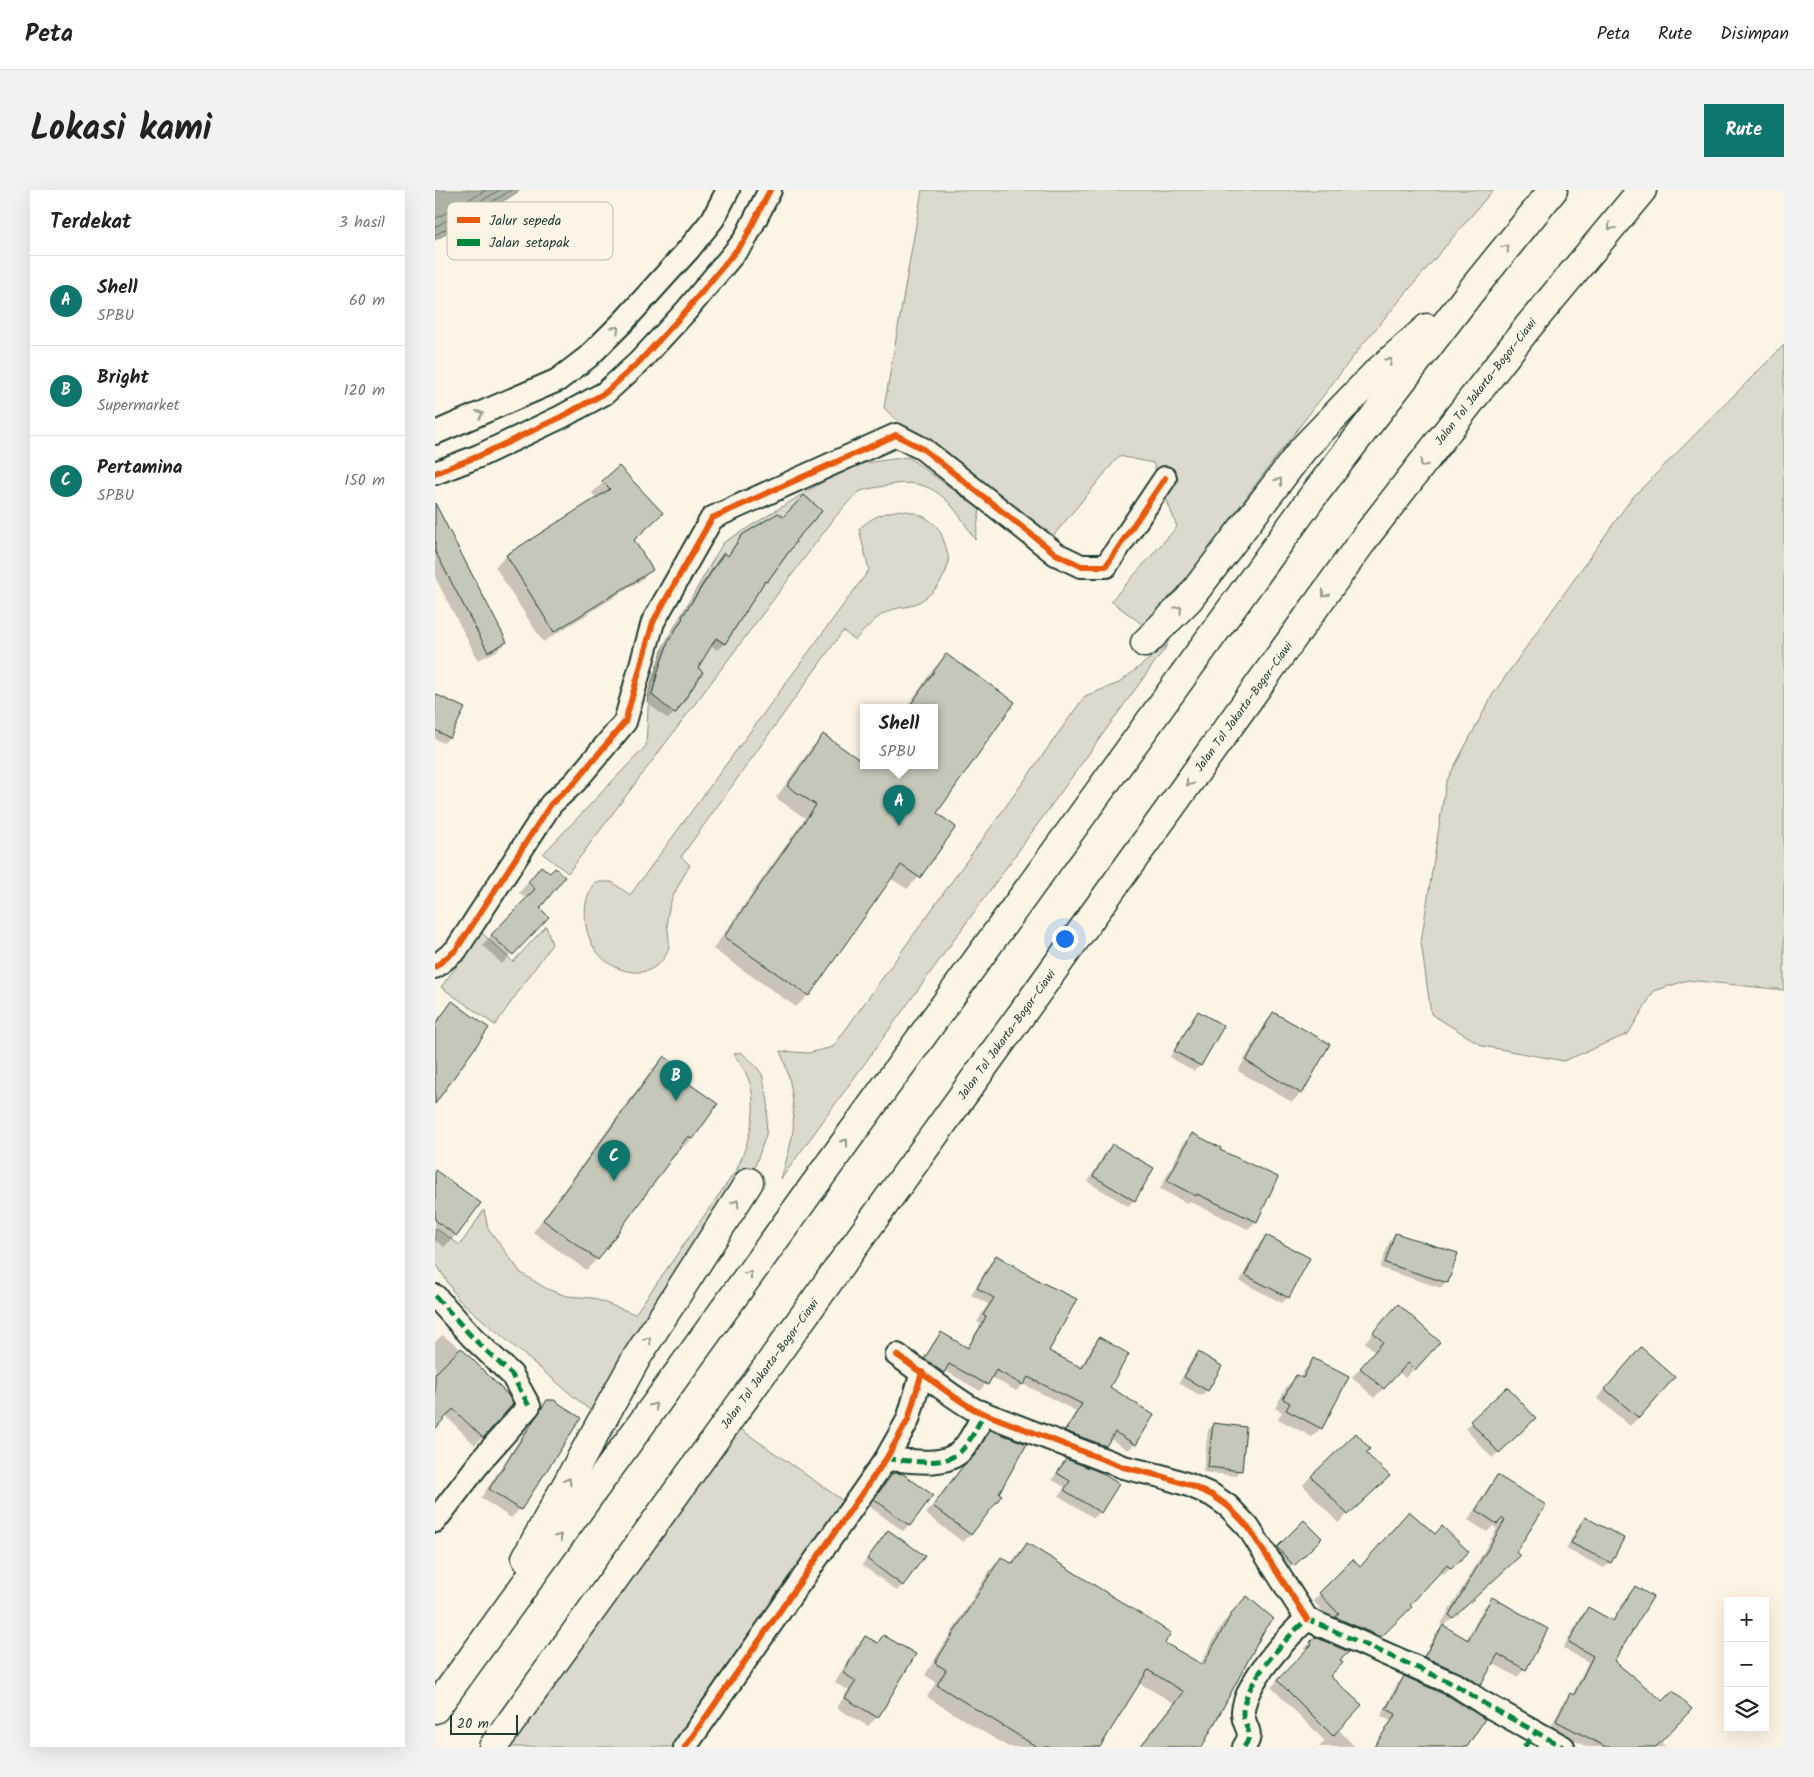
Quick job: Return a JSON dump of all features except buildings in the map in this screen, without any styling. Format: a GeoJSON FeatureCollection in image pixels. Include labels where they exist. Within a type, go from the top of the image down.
{"type":"FeatureCollection","features":[{"type":"Feature","properties":{"kind":"highway"},"geometry":{"type":"LineString","coordinates":[[435,1709],[1313,496],[1475,286],[1553,190]]}},
{"type":"Feature","properties":{"kind":"highway","name":"Jalan Tol Jakarta–Bogor–Ciawi"},"geometry":{"type":"LineString","coordinates":[[493,1747],[1367,535],[1528,327],[1642,190]]}},
{"type":"Feature","properties":{"kind":"highway"},"geometry":{"type":"LineString","coordinates":[[1145,643],[1189,599],[1303,449],[1376,373],[1475,286]]}},
{"type":"Feature","properties":{"kind":"highway"},"geometry":{"type":"LineString","coordinates":[[469,1662],[637,1356],[749,1182]]}},
{"type":"Feature","properties":{"kind":"street"},"geometry":{"type":"LineString","coordinates":[[435,433],[558,380],[588,357],[624,321],[689,249],[713,219],[728,190]]}},
{"type":"Feature","properties":{"kind":"street"},"geometry":{"type":"LineString","coordinates":[[435,473],[479,456],[561,417],[605,393],[639,362],[687,311],[744,241],[770,190]]}},
{"type":"Feature","properties":{"kind":"street"},"geometry":{"type":"LineString","coordinates":[[435,967],[456,950],[551,804],[575,782],[625,722],[653,622],[712,518],[896,435],[923,449],[1056,554],[1081,566],[1106,566],[1165,478]]}},
{"type":"Feature","properties":{"kind":"street"},"geometry":{"type":"LineString","coordinates":[[435,1296],[473,1338],[512,1375],[529,1406],[484,1456],[435,1521]]}},
{"type":"Feature","properties":{"kind":"street"},"geometry":{"type":"LineString","coordinates":[[897,1355],[922,1372],[956,1400],[984,1414],[1123,1467],[1180,1482],[1212,1495],[1228,1506],[1248,1527],[1307,1619],[1457,1685],[1530,1739],[1563,1747]]}},
{"type":"Feature","properties":{"kind":"street"},"geometry":{"type":"LineString","coordinates":[[685,1747],[886,1459],[907,1420],[922,1372]]}},
{"type":"Feature","properties":{"kind":"street"},"geometry":{"type":"LineString","coordinates":[[886,1459],[926,1462],[943,1460],[960,1452],[984,1414]]}},
{"type":"Feature","properties":{"kind":"street"},"geometry":{"type":"LineString","coordinates":[[1244,1747],[1249,1741],[1250,1734],[1243,1710],[1253,1686],[1269,1658],[1307,1619]]}},
{"type":"Feature","properties":{"kind":"shaded area"},"geometry":{"type":"Polygon","coordinates":[[[922,190],[1493,190],[1362,345],[1261,477],[1150,630],[1111,601],[1177,527],[1153,463],[1119,456],[1053,536],[904,427],[884,408],[922,190]]]}},
{"type":"Feature","properties":{"kind":"shaded area"},"geometry":{"type":"Polygon","coordinates":[[[1784,345],[1784,990],[1688,980],[1654,991],[1628,1034],[1564,1061],[1483,1046],[1431,1014],[1421,942],[1446,782],[1493,694],[1631,499],[1784,345]]]}},
{"type":"Feature","properties":{"kind":"shaded area"},"geometry":{"type":"Polygon","coordinates":[[[908,457],[980,509],[975,540],[949,503],[940,494],[929,488],[916,484],[901,483],[867,489],[858,493],[836,516],[568,873],[543,854],[646,746],[649,691],[663,647],[723,543],[850,465],[908,457]],[[804,495],[788,513],[806,529],[822,511],[804,495]],[[766,520],[742,535],[730,553],[767,582],[796,542],[766,520]],[[723,553],[708,575],[744,600],[759,578],[723,553]],[[706,579],[682,617],[725,644],[749,606],[706,579]],[[667,648],[658,671],[652,695],[676,713],[703,672],[667,648]]]}},
{"type":"Feature","properties":{"kind":"shaded area"},"geometry":{"type":"Polygon","coordinates":[[[901,510],[927,518],[940,532],[947,552],[948,562],[946,572],[939,585],[923,600],[910,606],[892,610],[878,617],[855,640],[843,631],[681,857],[690,865],[669,907],[667,921],[669,947],[663,959],[653,968],[638,972],[627,971],[607,962],[593,946],[586,926],[586,903],[595,882],[612,882],[630,895],[869,570],[859,529],[878,516],[901,510]]]}},
{"type":"Feature","properties":{"kind":"shaded area"},"geometry":{"type":"Polygon","coordinates":[[[1168,644],[781,1179],[793,1130],[793,1100],[784,1060],[780,1051],[808,1053],[833,1047],[1085,696],[1119,683],[1168,644]]]}},
{"type":"Feature","properties":{"kind":"shaded area"},"geometry":{"type":"Polygon","coordinates":[[[546,926],[552,944],[495,1025],[441,987],[482,933],[513,962],[546,926]]]}},
{"type":"Feature","properties":{"kind":"shaded area"},"geometry":{"type":"Polygon","coordinates":[[[741,1052],[762,1074],[768,1101],[766,1135],[754,1169],[592,1412],[458,1299],[435,1262],[435,1228],[460,1245],[484,1210],[488,1228],[521,1273],[547,1289],[567,1296],[592,1298],[635,1314],[737,1169],[749,1136],[753,1113],[753,1101],[747,1075],[734,1054],[741,1052]]]}},
{"type":"Feature","properties":{"kind":"shaded area"},"geometry":{"type":"Polygon","coordinates":[[[729,1421],[852,1507],[685,1747],[493,1747],[729,1421]]]}},
{"type":"Feature","properties":{"kind":"water"},"geometry":{"type":"Polygon","coordinates":[[[435,190],[521,190],[502,202],[447,202],[447,233],[435,240],[435,190]]]}},
{"type":"Feature","properties":{"kind":"marked path"},"geometry":{"type":"LineString","coordinates":[[435,1296],[473,1338],[512,1375],[529,1406]]}},
{"type":"Feature","properties":{"kind":"marked path"},"geometry":{"type":"LineString","coordinates":[[886,1459],[925,1462],[945,1460],[954,1456],[968,1443],[984,1414]]}},
{"type":"Feature","properties":{"kind":"marked path"},"geometry":{"type":"LineString","coordinates":[[1244,1747],[1249,1733],[1244,1721],[1243,1711],[1251,1687],[1268,1661],[1307,1619],[1456,1685],[1485,1704],[1563,1747]]}},
{"type":"Feature","properties":{"kind":"marked path"},"geometry":{"type":"LineString","coordinates":[[1524,1747],[1536,1732]]}},
{"type":"Feature","properties":{"kind":"cycle path"},"geometry":{"type":"LineString","coordinates":[[435,473],[479,456],[561,417],[605,393],[639,362],[686,311],[744,241],[770,190]]}},
{"type":"Feature","properties":{"kind":"cycle path"},"geometry":{"type":"LineString","coordinates":[[435,967],[456,950],[551,804],[575,782],[625,722],[653,622],[712,518],[896,435],[923,449],[1056,554],[1081,566],[1106,566],[1165,478]]}},
{"type":"Feature","properties":{"kind":"cycle path"},"geometry":{"type":"LineString","coordinates":[[897,1355],[975,1410],[1123,1467],[1161,1476],[1212,1495],[1228,1506],[1248,1527],[1307,1619]]}},
{"type":"Feature","properties":{"kind":"cycle path"},"geometry":{"type":"LineString","coordinates":[[685,1747],[886,1459],[908,1420],[922,1372]]}},
{"type":"Feature","properties":{"kind":"place","name":"Shell"},"geometry":{"type":"Point","coordinates":[899,826]}},
{"type":"Feature","properties":{"kind":"place","name":"Bright"},"geometry":{"type":"Point","coordinates":[676,1101]}},
{"type":"Feature","properties":{"kind":"place","name":"Pertamina"},"geometry":{"type":"Point","coordinates":[614,1181]}}]}
